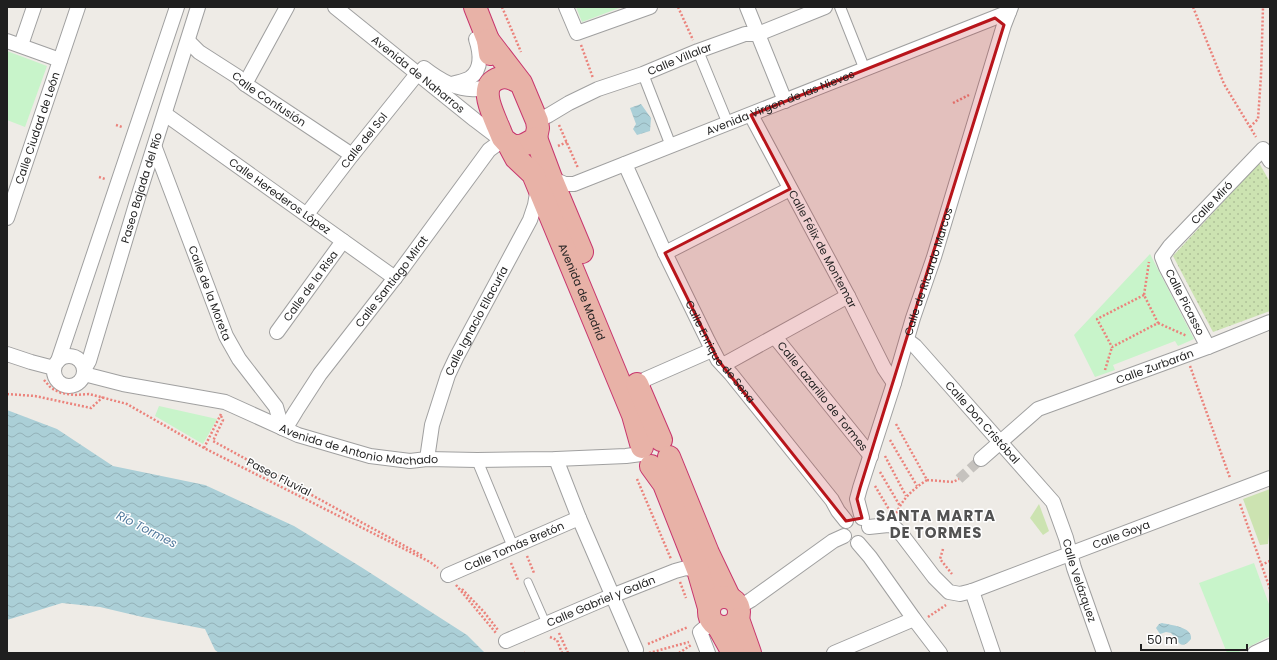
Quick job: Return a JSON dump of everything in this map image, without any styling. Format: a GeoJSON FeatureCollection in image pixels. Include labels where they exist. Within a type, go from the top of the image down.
{"type":"FeatureCollection","features":[{"type":"Feature","properties":{"kind":"highway"},"geometry":{"type":"LineString","coordinates":[[473,7],[488,40],[521,83]]}},
{"type":"Feature","properties":{"kind":"highway"},"geometry":{"type":"LineString","coordinates":[[488,40],[492,83],[505,77],[521,83]]}},
{"type":"Feature","properties":{"kind":"highway","name":"Avenida de Madrid"},"geometry":{"type":"LineString","coordinates":[[492,83],[488,97],[491,109],[505,140],[516,158],[533,174],[558,184],[638,388],[650,456],[708,553],[718,619],[750,653]]}},
{"type":"Feature","properties":{"kind":"highway","name":"Avenida de Madrid"},"geometry":{"type":"LineString","coordinates":[[521,83],[541,127],[633,415],[650,456],[664,484],[733,653]]}},
{"type":"Feature","properties":{"kind":"highway"},"geometry":{"type":"LineString","coordinates":[[505,140],[516,146],[523,145],[541,127]]}},
{"type":"Feature","properties":{"kind":"street"},"geometry":{"type":"LineString","coordinates":[[21,46],[34,7]]}},
{"type":"Feature","properties":{"kind":"street","name":"Calle Ciudad de León"},"geometry":{"type":"LineString","coordinates":[[7,218],[78,7]]}},
{"type":"Feature","properties":{"kind":"street","name":"Paseo Bajada del Río"},"geometry":{"type":"LineString","coordinates":[[56,364],[177,7]]}},
{"type":"Feature","properties":{"kind":"street","name":"Paseo Bajada del Río"},"geometry":{"type":"LineString","coordinates":[[85,371],[198,7]]}},
{"type":"Feature","properties":{"kind":"street"},"geometry":{"type":"LineString","coordinates":[[245,84],[287,7]]}},
{"type":"Feature","properties":{"kind":"street","name":"Avenida de Naharros"},"geometry":{"type":"LineString","coordinates":[[335,7],[421,72],[459,88],[476,89],[492,83]]}},
{"type":"Feature","properties":{"kind":"street","name":"Avenida de Naharros"},"geometry":{"type":"LineString","coordinates":[[349,7],[482,126],[496,136],[505,140]]}},
{"type":"Feature","properties":{"kind":"street","name":"Avenida de Naharros"},"geometry":{"type":"LineString","coordinates":[[452,84],[471,78],[477,70],[480,50],[475,36],[473,7]]}},
{"type":"Feature","properties":{"kind":"street"},"geometry":{"type":"LineString","coordinates":[[566,7],[577,33],[650,7]]}},
{"type":"Feature","properties":{"kind":"street"},"geometry":{"type":"LineString","coordinates":[[747,7],[785,100]]}},
{"type":"Feature","properties":{"kind":"street","name":"Calle Villalar"},"geometry":{"type":"LineString","coordinates":[[541,127],[569,103],[598,89],[643,74],[698,51],[745,34],[758,34],[825,7]]}},
{"type":"Feature","properties":{"kind":"street"},"geometry":{"type":"LineString","coordinates":[[840,7],[865,70]]}},
{"type":"Feature","properties":{"kind":"street","name":"Avenida Virgen de las Nieves"},"geometry":{"type":"LineString","coordinates":[[558,184],[625,164],[751,115],[785,100],[1005,16]]}},
{"type":"Feature","properties":{"kind":"street","name":"Calle de Ricardo Marcos"},"geometry":{"type":"LineString","coordinates":[[865,522],[857,499],[877,458],[894,383],[906,340],[934,257],[1005,16]]}},
{"type":"Feature","properties":{"kind":"street"},"geometry":{"type":"LineString","coordinates":[[7,41],[60,60]]}},
{"type":"Feature","properties":{"kind":"street","name":"Calle Confusión"},"geometry":{"type":"LineString","coordinates":[[188,41],[199,52],[238,77],[245,84],[352,155]]}},
{"type":"Feature","properties":{"kind":"street"},"geometry":{"type":"LineString","coordinates":[[698,51],[728,124]]}},
{"type":"Feature","properties":{"kind":"street","name":"Calle del Sol"},"geometry":{"type":"LineString","coordinates":[[307,214],[352,155],[421,72]]}},
{"type":"Feature","properties":{"kind":"street"},"geometry":{"type":"LineString","coordinates":[[643,74],[671,146]]}},
{"type":"Feature","properties":{"kind":"street","name":"Calle Herederos López"},"geometry":{"type":"LineString","coordinates":[[165,114],[395,278]]}},
{"type":"Feature","properties":{"kind":"street","name":"Calle Félix de Montemar"},"geometry":{"type":"LineString","coordinates":[[751,115],[848,296],[884,368],[894,383]]}},
{"type":"Feature","properties":{"kind":"street","name":"Calle Santiago Mirat"},"geometry":{"type":"LineString","coordinates":[[284,428],[320,374],[395,278],[489,150],[505,140]]}},
{"type":"Feature","properties":{"kind":"street","name":"Calle de la Moreta"},"geometry":{"type":"LineString","coordinates":[[154,148],[226,336],[239,359],[276,407],[284,428]]}},
{"type":"Feature","properties":{"kind":"street","name":"Calle Miró"},"geometry":{"type":"LineString","coordinates":[[1162,257],[1170,246],[1267,155]]}},
{"type":"Feature","properties":{"kind":"street","name":"Calle Enrique de Sena"},"geometry":{"type":"LineString","coordinates":[[625,164],[665,253],[718,360],[832,500],[842,516]]}},
{"type":"Feature","properties":{"kind":"street","name":"Calle Ignacio Ellacuría"},"geometry":{"type":"LineString","coordinates":[[427,459],[432,425],[448,375],[456,358],[471,327],[530,220],[535,205],[558,184]]}},
{"type":"Feature","properties":{"kind":"street"},"geometry":{"type":"LineString","coordinates":[[665,253],[790,189]]}},
{"type":"Feature","properties":{"kind":"street","name":"Calle de la Risa"},"geometry":{"type":"LineString","coordinates":[[278,332],[343,241]]}},
{"type":"Feature","properties":{"kind":"street","name":"Calle Picasso"},"geometry":{"type":"LineString","coordinates":[[1162,257],[1208,347]]}},
{"type":"Feature","properties":{"kind":"street"},"geometry":{"type":"LineString","coordinates":[[723,365],[848,296]]}},
{"type":"Feature","properties":{"kind":"street","name":"Calle Zurbarán"},"geometry":{"type":"LineString","coordinates":[[981,459],[1038,409],[1208,347],[1270,322]]}},
{"type":"Feature","properties":{"kind":"street","name":"Calle Lazarillo de Tormes"},"geometry":{"type":"LineString","coordinates":[[775,337],[877,458]]}},
{"type":"Feature","properties":{"kind":"street","name":"Calle Don Cristóbal"},"geometry":{"type":"LineString","coordinates":[[906,340],[915,346],[1000,441],[1049,496],[1056,508]]}},
{"type":"Feature","properties":{"kind":"street"},"geometry":{"type":"LineString","coordinates":[[638,388],[646,379],[712,350]]}},
{"type":"Feature","properties":{"kind":"street"},"geometry":{"type":"LineString","coordinates":[[7,354],[31,362],[56,364]]}},
{"type":"Feature","properties":{"kind":"street"},"geometry":{"type":"LineString","coordinates":[[68,355],[79,358],[85,371],[82,380],[78,384],[72,386],[61,384],[54,374],[56,364],[62,357],[68,355]]}},
{"type":"Feature","properties":{"kind":"street","name":"Avenida de Antonio Machado"},"geometry":{"type":"LineString","coordinates":[[85,371],[117,383],[225,402],[298,435],[370,456],[410,461],[427,459],[556,459],[650,456]]}},
{"type":"Feature","properties":{"kind":"street"},"geometry":{"type":"LineString","coordinates":[[556,459],[612,596],[642,651]]}},
{"type":"Feature","properties":{"kind":"street"},"geometry":{"type":"LineString","coordinates":[[478,460],[513,546]]}},
{"type":"Feature","properties":{"kind":"street","name":"Calle Goya"},"geometry":{"type":"LineString","coordinates":[[949,592],[960,594],[972,591],[1270,478]]}},
{"type":"Feature","properties":{"kind":"street","name":"Calle Velázquez"},"geometry":{"type":"LineString","coordinates":[[1056,508],[1104,653]]}},
{"type":"Feature","properties":{"kind":"street"},"geometry":{"type":"LineString","coordinates":[[940,653],[870,557],[858,544],[850,542],[844,536],[842,516],[851,518],[856,517],[865,522],[893,526],[902,535],[934,577],[949,592]]}},
{"type":"Feature","properties":{"kind":"street","name":"Calle Tomás Bretón"},"geometry":{"type":"LineString","coordinates":[[448,575],[579,518]]}},
{"type":"Feature","properties":{"kind":"street"},"geometry":{"type":"LineString","coordinates":[[858,544],[863,542],[870,533],[865,522]]}},
{"type":"Feature","properties":{"kind":"street"},"geometry":{"type":"LineString","coordinates":[[708,653],[718,619],[751,600],[833,541],[844,536]]}},
{"type":"Feature","properties":{"kind":"street","name":"Calle Gabriel y Galán"},"geometry":{"type":"LineString","coordinates":[[506,641],[675,570],[686,568],[698,570]]}},
{"type":"Feature","properties":{"kind":"street"},"geometry":{"type":"LineString","coordinates":[[972,591],[993,653]]}},
{"type":"Feature","properties":{"kind":"street"},"geometry":{"type":"LineString","coordinates":[[834,653],[914,619]]}},
{"type":"Feature","properties":{"kind":"street"},"geometry":{"type":"LineString","coordinates":[[1255,653],[1270,646]]}},
{"type":"Feature","properties":{"kind":"lane"},"geometry":{"type":"LineString","coordinates":[[528,582],[550,622]]}},
{"type":"Feature","properties":{"kind":"path"},"geometry":{"type":"LineString","coordinates":[[678,7],[698,51]]}},
{"type":"Feature","properties":{"kind":"path"},"geometry":{"type":"LineString","coordinates":[[1193,7],[1224,84],[1267,155]]}},
{"type":"Feature","properties":{"kind":"path"},"geometry":{"type":"LineString","coordinates":[[1195,11],[1198,7]]}},
{"type":"Feature","properties":{"kind":"path"},"geometry":{"type":"LineString","coordinates":[[1250,127],[1258,119],[1263,7]]}},
{"type":"Feature","properties":{"kind":"path"},"geometry":{"type":"LineString","coordinates":[[577,33],[598,89]]}},
{"type":"Feature","properties":{"kind":"path"},"geometry":{"type":"LineString","coordinates":[[541,127],[557,120],[578,168],[558,184]]}},
{"type":"Feature","properties":{"kind":"path"},"geometry":{"type":"LineString","coordinates":[[558,146],[567,142]]}},
{"type":"Feature","properties":{"kind":"path"},"geometry":{"type":"LineString","coordinates":[[1162,257],[1149,261],[1144,295],[1158,323],[1208,347]]}},
{"type":"Feature","properties":{"kind":"path"},"geometry":{"type":"LineString","coordinates":[[1112,347],[1097,319],[1144,295]]}},
{"type":"Feature","properties":{"kind":"path"},"geometry":{"type":"LineString","coordinates":[[1103,376],[1112,347],[1158,323]]}},
{"type":"Feature","properties":{"kind":"path"},"geometry":{"type":"LineString","coordinates":[[1186,354],[1270,589]]}},
{"type":"Feature","properties":{"kind":"path","name":"Paseo Fluvial"},"geometry":{"type":"LineString","coordinates":[[39,376],[51,388],[61,393],[74,395],[89,394],[127,404],[204,448],[430,562],[448,575],[498,636],[506,641]]}},
{"type":"Feature","properties":{"kind":"path"},"geometry":{"type":"LineString","coordinates":[[7,394],[35,396],[90,408],[103,397]]}},
{"type":"Feature","properties":{"kind":"path"},"geometry":{"type":"LineString","coordinates":[[213,413],[221,414]]}},
{"type":"Feature","properties":{"kind":"path"},"geometry":{"type":"LineString","coordinates":[[204,448],[221,414]]}},
{"type":"Feature","properties":{"kind":"path"},"geometry":{"type":"LineString","coordinates":[[221,414],[223,420],[213,440],[430,560],[448,575]]}},
{"type":"Feature","properties":{"kind":"path"},"geometry":{"type":"LineString","coordinates":[[893,419],[927,480]]}},
{"type":"Feature","properties":{"kind":"path"},"geometry":{"type":"LineString","coordinates":[[888,436],[917,486]]}},
{"type":"Feature","properties":{"kind":"path"},"geometry":{"type":"LineString","coordinates":[[650,456],[644,493],[687,600]]}},
{"type":"Feature","properties":{"kind":"path"},"geometry":{"type":"LineString","coordinates":[[877,458],[906,496]]}},
{"type":"Feature","properties":{"kind":"path"},"geometry":{"type":"LineString","coordinates":[[877,458],[900,506]]}},
{"type":"Feature","properties":{"kind":"path"},"geometry":{"type":"LineString","coordinates":[[873,483],[893,516],[906,496],[917,486],[927,480],[953,482],[959,480]]}},
{"type":"Feature","properties":{"kind":"path"},"geometry":{"type":"LineString","coordinates":[[943,549],[940,559],[956,579],[972,591]]}},
{"type":"Feature","properties":{"kind":"path"},"geometry":{"type":"LineString","coordinates":[[1261,565],[1270,561]]}},
{"type":"Feature","properties":{"kind":"path"},"geometry":{"type":"LineString","coordinates":[[914,619],[923,620],[947,604],[949,592]]}},
{"type":"Feature","properties":{"kind":"path"},"geometry":{"type":"LineString","coordinates":[[642,651],[690,626],[718,619]]}},
{"type":"Feature","properties":{"kind":"path"},"geometry":{"type":"LineString","coordinates":[[642,651],[718,619]]}},
{"type":"Feature","properties":{"kind":"path"},"geometry":{"type":"LineString","coordinates":[[550,622],[568,653]]}},
{"type":"Feature","properties":{"kind":"highlighted area"},"geometry":{"type":"Polygon","coordinates":[[[995,18],[1004,25],[860,488],[857,499],[862,518],[846,521],[718,360],[665,253],[790,189],[751,115],[995,18]]]}},
{"type":"Feature","properties":{"kind":"green space"},"geometry":{"type":"Polygon","coordinates":[[[576,7],[622,7],[582,22],[576,7]]]}},
{"type":"Feature","properties":{"kind":"green space"},"geometry":{"type":"Polygon","coordinates":[[[7,51],[47,66],[25,127],[7,120],[7,51]]]}},
{"type":"Feature","properties":{"kind":"green space"},"geometry":{"type":"Polygon","coordinates":[[[1259,163],[1270,182],[1270,311],[1213,332],[1173,256],[1259,163]]]}},
{"type":"Feature","properties":{"kind":"green space"},"geometry":{"type":"Polygon","coordinates":[[[1150,254],[1194,339],[1178,346],[1175,341],[1113,365],[1115,370],[1095,377],[1074,335],[1150,254]]]}},
{"type":"Feature","properties":{"kind":"green space"},"geometry":{"type":"Polygon","coordinates":[[[159,406],[217,419],[203,444],[155,416],[159,406]]]}},
{"type":"Feature","properties":{"kind":"green space"},"geometry":{"type":"Polygon","coordinates":[[[1270,489],[1270,524],[1268,544],[1260,545],[1243,499],[1270,489]]]}},
{"type":"Feature","properties":{"kind":"green space"},"geometry":{"type":"Polygon","coordinates":[[[1039,504],[1049,531],[1043,535],[1030,518],[1039,504]]]}},
{"type":"Feature","properties":{"kind":"green space"},"geometry":{"type":"Polygon","coordinates":[[[1254,563],[1270,607],[1270,636],[1237,653],[1227,653],[1199,583],[1254,563]]]}},
{"type":"Feature","properties":{"kind":"water"},"geometry":{"type":"Polygon","coordinates":[[[641,104],[651,118],[650,131],[637,135],[633,129],[636,124],[630,108],[641,104]]]}},
{"type":"Feature","properties":{"kind":"water","name":"Río Tormes"},"geometry":{"type":"Polygon","coordinates":[[[7,410],[57,429],[113,466],[205,485],[294,526],[467,635],[485,653],[219,653],[215,650],[205,629],[100,607],[62,603],[7,620],[7,410]]]}},
{"type":"Feature","properties":{"kind":"water"},"geometry":{"type":"Polygon","coordinates":[[[1162,623],[1185,629],[1191,635],[1191,639],[1182,645],[1171,633],[1166,632],[1160,634],[1156,628],[1162,623]]]}},
{"type":"Feature","properties":{"kind":"tunnel"},"geometry":{"type":"LineString","coordinates":[[959,479],[981,459]]}},
{"type":"Feature","properties":{"kind":"district","name":"SANTA MARTA DE TORMES"},"geometry":{"type":"Point","coordinates":[936,524]}}]}
